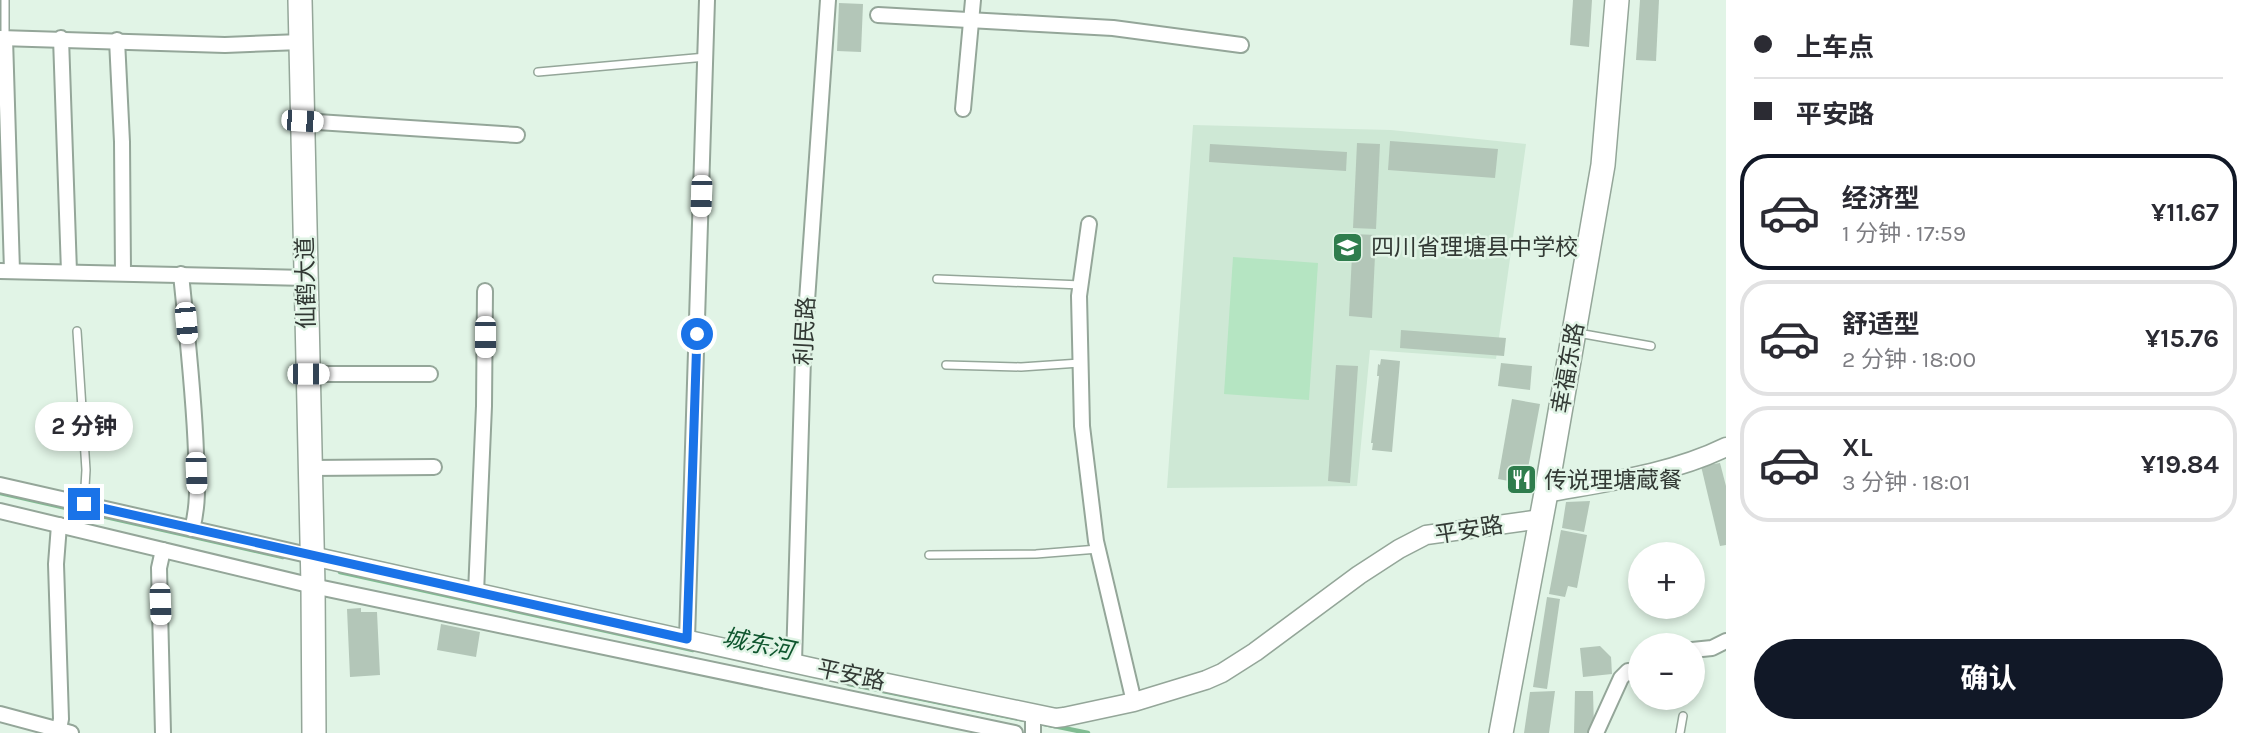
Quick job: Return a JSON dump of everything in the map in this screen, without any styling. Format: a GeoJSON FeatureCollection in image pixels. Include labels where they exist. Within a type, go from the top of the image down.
{"type":"FeatureCollection","features":[{"type":"Feature","properties":{"kind":"main road","name":"仙鹤大道"},"geometry":{"type":"LineString","coordinates":[[300,0],[314,733]]}},
{"type":"Feature","properties":{"kind":"main road","name":"幸福东路"},"geometry":{"type":"LineString","coordinates":[[1501,733],[1603,165],[1617,0]]}},
{"type":"Feature","properties":{"kind":"street"},"geometry":{"type":"LineString","coordinates":[[687,639],[707,0]]}},
{"type":"Feature","properties":{"kind":"street","name":"利民路"},"geometry":{"type":"LineString","coordinates":[[793,662],[804,344],[828,0]]}},
{"type":"Feature","properties":{"kind":"street"},"geometry":{"type":"LineString","coordinates":[[963,109],[972,0]]}},
{"type":"Feature","properties":{"kind":"street"},"geometry":{"type":"LineString","coordinates":[[878,15],[1112,28],[1241,45]]}},
{"type":"Feature","properties":{"kind":"street"},"geometry":{"type":"LineString","coordinates":[[301,42],[225,45],[2,38],[6,271],[306,278]]}},
{"type":"Feature","properties":{"kind":"street"},"geometry":{"type":"LineString","coordinates":[[61,38],[69,272]]}},
{"type":"Feature","properties":{"kind":"street"},"geometry":{"type":"LineString","coordinates":[[117,40],[122,142],[123,273]]}},
{"type":"Feature","properties":{"kind":"street"},"geometry":{"type":"LineString","coordinates":[[302,121],[517,135]]}},
{"type":"Feature","properties":{"kind":"street"},"geometry":{"type":"LineString","coordinates":[[1089,224],[1081,285],[1082,426],[1098,549],[1134,702]]}},
{"type":"Feature","properties":{"kind":"street"},"geometry":{"type":"LineString","coordinates":[[181,274],[195,425],[197,497],[192,529]]}},
{"type":"Feature","properties":{"kind":"street"},"geometry":{"type":"LineString","coordinates":[[476,593],[483,430],[485,291]]}},
{"type":"Feature","properties":{"kind":"street"},"geometry":{"type":"LineString","coordinates":[[308,374],[430,374]]}},
{"type":"Feature","properties":{"kind":"street"},"geometry":{"type":"LineString","coordinates":[[1546,493],[1631,477],[1685,463],[1726,447]]}},
{"type":"Feature","properties":{"kind":"street"},"geometry":{"type":"LineString","coordinates":[[310,468],[434,467]]}},
{"type":"Feature","properties":{"kind":"street","name":"平安路"},"geometry":{"type":"LineString","coordinates":[[0,485],[793,662],[1033,722],[1134,702],[1206,680],[1230,668],[1359,575],[1416,540],[1435,533],[1541,519]]}},
{"type":"Feature","properties":{"kind":"street"},"geometry":{"type":"LineString","coordinates":[[0,510],[313,586],[1015,733]]}},
{"type":"Feature","properties":{"kind":"street"},"geometry":{"type":"LineString","coordinates":[[0,714],[21,726],[66,732],[61,719],[56,564],[59,525]]}},
{"type":"Feature","properties":{"kind":"street"},"geometry":{"type":"LineString","coordinates":[[163,550],[159,568],[163,733]]}},
{"type":"Feature","properties":{"kind":"street"},"geometry":{"type":"LineString","coordinates":[[1705,649],[1726,641]]}},
{"type":"Feature","properties":{"kind":"street"},"geometry":{"type":"LineString","coordinates":[[1596,733],[1621,678],[1628,671]]}},
{"type":"Feature","properties":{"kind":"lane"},"geometry":{"type":"LineString","coordinates":[[2,38],[5,0]]}},
{"type":"Feature","properties":{"kind":"lane"},"geometry":{"type":"LineString","coordinates":[[538,72],[706,57]]}},
{"type":"Feature","properties":{"kind":"lane"},"geometry":{"type":"LineString","coordinates":[[937,279],[1081,285]]}},
{"type":"Feature","properties":{"kind":"lane"},"geometry":{"type":"LineString","coordinates":[[77,331],[86,470],[84,504]]}},
{"type":"Feature","properties":{"kind":"lane"},"geometry":{"type":"LineString","coordinates":[[1574,333],[1651,346]]}},
{"type":"Feature","properties":{"kind":"lane"},"geometry":{"type":"LineString","coordinates":[[946,365],[1021,366],[1081,363]]}},
{"type":"Feature","properties":{"kind":"lane"},"geometry":{"type":"LineString","coordinates":[[929,555],[1036,554],[1098,549]]}},
{"type":"Feature","properties":{"kind":"lane"},"geometry":{"type":"LineString","coordinates":[[1680,733],[1683,716]]}},
{"type":"Feature","properties":{"kind":"shaded area","name":"四川省理塘县中学校"},"geometry":{"type":"Polygon","coordinates":[[[1193,125],[1391,130],[1526,144],[1496,359],[1370,350],[1357,486],[1167,488],[1193,125]]]}},
{"type":"Feature","properties":{"kind":"green space"},"geometry":{"type":"Polygon","coordinates":[[[1233,257],[1318,263],[1309,400],[1224,394],[1233,257]]]}},
{"type":"Feature","properties":{"kind":"building"},"geometry":{"type":"Polygon","coordinates":[[[1573,0],[1592,0],[1589,47],[1570,45],[1573,0]]]}},
{"type":"Feature","properties":{"kind":"building"},"geometry":{"type":"Polygon","coordinates":[[[1640,0],[1659,0],[1656,61],[1636,60],[1640,0]]]}},
{"type":"Feature","properties":{"kind":"building"},"geometry":{"type":"Polygon","coordinates":[[[839,3],[863,4],[861,52],[837,51],[839,3]]]}},
{"type":"Feature","properties":{"kind":"building"},"geometry":{"type":"Polygon","coordinates":[[[1390,141],[1498,149],[1495,178],[1388,170],[1390,141]]]}},
{"type":"Feature","properties":{"kind":"building"},"geometry":{"type":"Polygon","coordinates":[[[1357,143],[1380,144],[1376,229],[1353,228],[1357,143]]]}},
{"type":"Feature","properties":{"kind":"building"},"geometry":{"type":"Polygon","coordinates":[[[1210,144],[1347,152],[1346,171],[1209,162],[1210,144]]]}},
{"type":"Feature","properties":{"kind":"building"},"geometry":{"type":"Polygon","coordinates":[[[1353,234],[1376,235],[1372,318],[1349,316],[1353,234]]]}},
{"type":"Feature","properties":{"kind":"building"},"geometry":{"type":"Polygon","coordinates":[[[1401,330],[1506,338],[1504,356],[1400,348],[1401,330]]]}},
{"type":"Feature","properties":{"kind":"building"},"geometry":{"type":"Polygon","coordinates":[[[1381,359],[1400,361],[1392,452],[1372,450],[1371,443],[1378,364],[1380,365],[1381,359]]]}},
{"type":"Feature","properties":{"kind":"building"},"geometry":{"type":"Polygon","coordinates":[[[1501,363],[1532,366],[1530,390],[1498,386],[1501,363]]]}},
{"type":"Feature","properties":{"kind":"building"},"geometry":{"type":"Polygon","coordinates":[[[1336,365],[1358,366],[1350,483],[1328,481],[1336,365]]]}},
{"type":"Feature","properties":{"kind":"building"},"geometry":{"type":"Polygon","coordinates":[[[1512,399],[1540,404],[1525,484],[1498,479],[1512,399]]]}},
{"type":"Feature","properties":{"kind":"building"},"geometry":{"type":"Polygon","coordinates":[[[1720,463],[1726,486],[1726,545],[1720,546],[1701,466],[1720,463]]]}},
{"type":"Feature","properties":{"kind":"building"},"geometry":{"type":"Polygon","coordinates":[[[1590,501],[1584,532],[1562,528],[1566,502],[1590,501]]]}},
{"type":"Feature","properties":{"kind":"building"},"geometry":{"type":"Polygon","coordinates":[[[1561,530],[1587,535],[1577,588],[1568,586],[1565,597],[1549,594],[1561,530]]]}},
{"type":"Feature","properties":{"kind":"building"},"geometry":{"type":"Polygon","coordinates":[[[1547,597],[1560,599],[1547,689],[1533,687],[1547,597]]]}},
{"type":"Feature","properties":{"kind":"building"},"geometry":{"type":"Polygon","coordinates":[[[361,608],[361,612],[377,612],[380,675],[350,677],[347,609],[361,608]]]}},
{"type":"Feature","properties":{"kind":"building"},"geometry":{"type":"Polygon","coordinates":[[[441,624],[480,632],[476,657],[437,650],[441,624]]]}},
{"type":"Feature","properties":{"kind":"building"},"geometry":{"type":"Polygon","coordinates":[[[1600,646],[1611,657],[1612,674],[1583,677],[1580,648],[1600,646]]]}},
{"type":"Feature","properties":{"kind":"building"},"geometry":{"type":"Polygon","coordinates":[[[1555,691],[1549,733],[1524,733],[1530,692],[1555,691]]]}},
{"type":"Feature","properties":{"kind":"building"},"geometry":{"type":"Polygon","coordinates":[[[1575,691],[1593,691],[1592,733],[1574,733],[1575,691]]]}},
{"type":"Feature","properties":{"kind":"waterway"},"geometry":{"type":"LineString","coordinates":[[0,493],[283,557]]}},
{"type":"Feature","properties":{"kind":"waterway","name":"城东河"},"geometry":{"type":"LineString","coordinates":[[340,572],[693,650]]}},
{"type":"Feature","properties":{"kind":"waterway","name":"城东河"},"geometry":{"type":"LineString","coordinates":[[849,684],[1088,733]]}},
{"type":"Feature","properties":{"kind":"place","name":"四川省理塘县中学校"},"geometry":{"type":"Point","coordinates":[1348,247]}},
{"type":"Feature","properties":{"kind":"place","name":"传说理塘蔵餐"},"geometry":{"type":"Point","coordinates":[1521,480]}},
{"type":"Feature","properties":{"kind":"route"},"geometry":{"type":"LineString","coordinates":[[84,504],[687,639],[697,334]]}}]}
